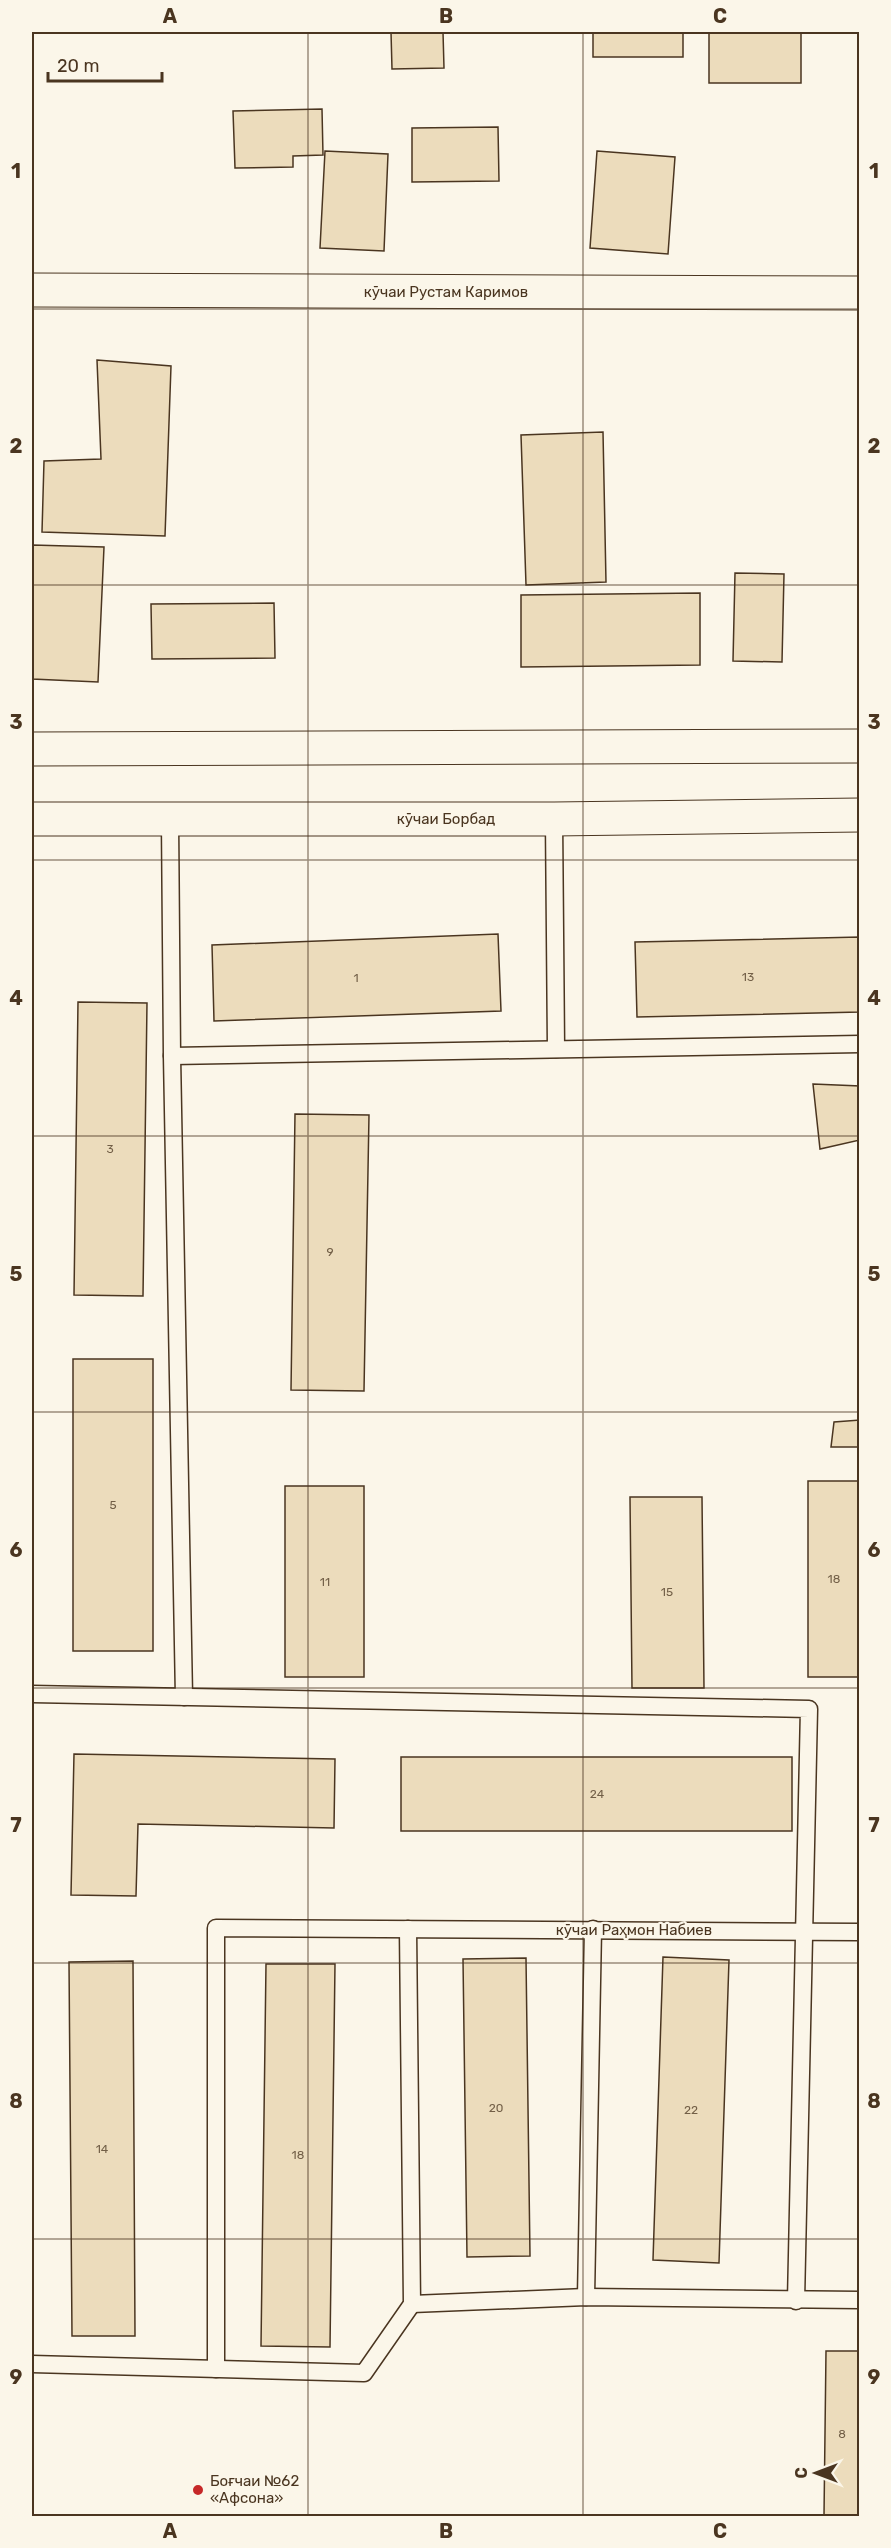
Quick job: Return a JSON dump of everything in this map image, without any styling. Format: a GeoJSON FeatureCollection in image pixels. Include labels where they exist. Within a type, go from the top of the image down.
{"type":"FeatureCollection","features":[{"type":"Feature","properties":{"kind":"main road","name":"кӯчаи Рустам Каримов"},"geometry":{"type":"LineString","coordinates":[[32,290],[860,293]]}},
{"type":"Feature","properties":{"kind":"main road"},"geometry":{"type":"LineString","coordinates":[[32,749],[860,746]]}},
{"type":"Feature","properties":{"kind":"main road","name":"кӯчаи Борбад"},"geometry":{"type":"LineString","coordinates":[[32,819],[554,819],[860,815]]}},
{"type":"Feature","properties":{"kind":"lane"},"geometry":{"type":"LineString","coordinates":[[554,819],[556,1049]]}},
{"type":"Feature","properties":{"kind":"lane"},"geometry":{"type":"LineString","coordinates":[[170,820],[184,1697]]}},
{"type":"Feature","properties":{"kind":"lane"},"geometry":{"type":"LineString","coordinates":[[172,1056],[860,1044]]}},
{"type":"Feature","properties":{"kind":"lane"},"geometry":{"type":"LineString","coordinates":[[32,1694],[809,1709],[796,2301]]}},
{"type":"Feature","properties":{"kind":"lane","name":"кӯчаи Раҳмон Набиев"},"geometry":{"type":"LineString","coordinates":[[216,2369],[216,1928],[860,1932]]}},
{"type":"Feature","properties":{"kind":"lane"},"geometry":{"type":"LineString","coordinates":[[32,2364],[364,2373],[412,2304],[408,1929]]}},
{"type":"Feature","properties":{"kind":"lane"},"geometry":{"type":"LineString","coordinates":[[586,2296],[593,1929]]}},
{"type":"Feature","properties":{"kind":"lane"},"geometry":{"type":"LineString","coordinates":[[412,2304],[586,2296],[796,2301],[860,2300]]}},
{"type":"Feature","properties":{"kind":"building"},"geometry":{"type":"Polygon","coordinates":[[[391,32],[443,32],[444,68],[392,69],[391,32]]]}},
{"type":"Feature","properties":{"kind":"building"},"geometry":{"type":"Polygon","coordinates":[[[593,32],[683,32],[683,57],[593,57],[593,32]]]}},
{"type":"Feature","properties":{"kind":"building"},"geometry":{"type":"Polygon","coordinates":[[[709,32],[801,32],[801,83],[709,83],[709,32]]]}},
{"type":"Feature","properties":{"kind":"building"},"geometry":{"type":"Polygon","coordinates":[[[322,109],[323,155],[293,156],[293,167],[235,168],[233,111],[322,109]]]}},
{"type":"Feature","properties":{"kind":"building"},"geometry":{"type":"Polygon","coordinates":[[[498,127],[499,181],[412,182],[412,128],[498,127]]]}},
{"type":"Feature","properties":{"kind":"building"},"geometry":{"type":"Polygon","coordinates":[[[325,151],[388,154],[384,251],[320,248],[325,151]]]}},
{"type":"Feature","properties":{"kind":"building"},"geometry":{"type":"Polygon","coordinates":[[[597,151],[675,157],[668,254],[590,248],[597,151]]]}},
{"type":"Feature","properties":{"kind":"building"},"geometry":{"type":"Polygon","coordinates":[[[97,360],[171,366],[165,536],[42,532],[44,461],[101,459],[97,360]]]}},
{"type":"Feature","properties":{"kind":"building"},"geometry":{"type":"Polygon","coordinates":[[[603,432],[606,582],[526,585],[521,435],[603,432]]]}},
{"type":"Feature","properties":{"kind":"building"},"geometry":{"type":"Polygon","coordinates":[[[32,545],[104,547],[98,682],[32,679],[32,545]]]}},
{"type":"Feature","properties":{"kind":"building"},"geometry":{"type":"Polygon","coordinates":[[[735,573],[784,574],[782,662],[733,661],[735,573]]]}},
{"type":"Feature","properties":{"kind":"building"},"geometry":{"type":"Polygon","coordinates":[[[700,593],[700,665],[521,667],[521,595],[700,593]]]}},
{"type":"Feature","properties":{"kind":"building"},"geometry":{"type":"Polygon","coordinates":[[[274,603],[275,658],[152,659],[151,604],[274,603]]]}},
{"type":"Feature","properties":{"kind":"building"},"geometry":{"type":"Polygon","coordinates":[[[498,934],[501,1011],[214,1021],[212,945],[498,934]]]}},
{"type":"Feature","properties":{"kind":"building"},"geometry":{"type":"Polygon","coordinates":[[[860,937],[860,1012],[637,1017],[635,942],[860,937]]]}},
{"type":"Feature","properties":{"kind":"building"},"geometry":{"type":"Polygon","coordinates":[[[78,1002],[147,1003],[143,1296],[74,1295],[78,1002]]]}},
{"type":"Feature","properties":{"kind":"building"},"geometry":{"type":"Polygon","coordinates":[[[813,1084],[860,1086],[860,1140],[820,1149],[813,1084]]]}},
{"type":"Feature","properties":{"kind":"building"},"geometry":{"type":"Polygon","coordinates":[[[295,1114],[369,1115],[364,1391],[291,1390],[295,1114]]]}},
{"type":"Feature","properties":{"kind":"building"},"geometry":{"type":"Polygon","coordinates":[[[73,1359],[153,1359],[153,1651],[73,1651],[73,1359]]]}},
{"type":"Feature","properties":{"kind":"building"},"geometry":{"type":"Polygon","coordinates":[[[860,1420],[860,1447],[831,1447],[834,1422],[860,1420]]]}},
{"type":"Feature","properties":{"kind":"building"},"geometry":{"type":"Polygon","coordinates":[[[808,1481],[860,1481],[860,1677],[808,1677],[808,1481]]]}},
{"type":"Feature","properties":{"kind":"building"},"geometry":{"type":"Polygon","coordinates":[[[285,1486],[364,1486],[364,1677],[285,1677],[285,1486]]]}},
{"type":"Feature","properties":{"kind":"building"},"geometry":{"type":"Polygon","coordinates":[[[630,1497],[702,1497],[704,1688],[632,1688],[630,1497]]]}},
{"type":"Feature","properties":{"kind":"building"},"geometry":{"type":"Polygon","coordinates":[[[74,1754],[335,1759],[334,1828],[138,1824],[136,1896],[71,1895],[74,1754]]]}},
{"type":"Feature","properties":{"kind":"building"},"geometry":{"type":"Polygon","coordinates":[[[401,1757],[792,1757],[792,1831],[401,1831],[401,1757]]]}},
{"type":"Feature","properties":{"kind":"building"},"geometry":{"type":"Polygon","coordinates":[[[860,1763],[860,1835],[859,1835],[860,1763]]]}},
{"type":"Feature","properties":{"kind":"building"},"geometry":{"type":"Polygon","coordinates":[[[663,1957],[729,1960],[719,2263],[653,2260],[663,1957]]]}},
{"type":"Feature","properties":{"kind":"building"},"geometry":{"type":"Polygon","coordinates":[[[526,1958],[530,2256],[467,2257],[463,1959],[526,1958]]]}},
{"type":"Feature","properties":{"kind":"building"},"geometry":{"type":"Polygon","coordinates":[[[133,1961],[135,2336],[72,2336],[69,1962],[133,1961]]]}},
{"type":"Feature","properties":{"kind":"building"},"geometry":{"type":"Polygon","coordinates":[[[266,1964],[335,1964],[330,2347],[261,2346],[266,1964]]]}},
{"type":"Feature","properties":{"kind":"building"},"geometry":{"type":"Polygon","coordinates":[[[826,2351],[860,2351],[860,2516],[824,2516],[826,2351]]]}},
{"type":"Feature","properties":{"kind":"place","name":"Боғчаи №62 «Афсона»"},"geometry":{"type":"Point","coordinates":[198,2490]}}]}
